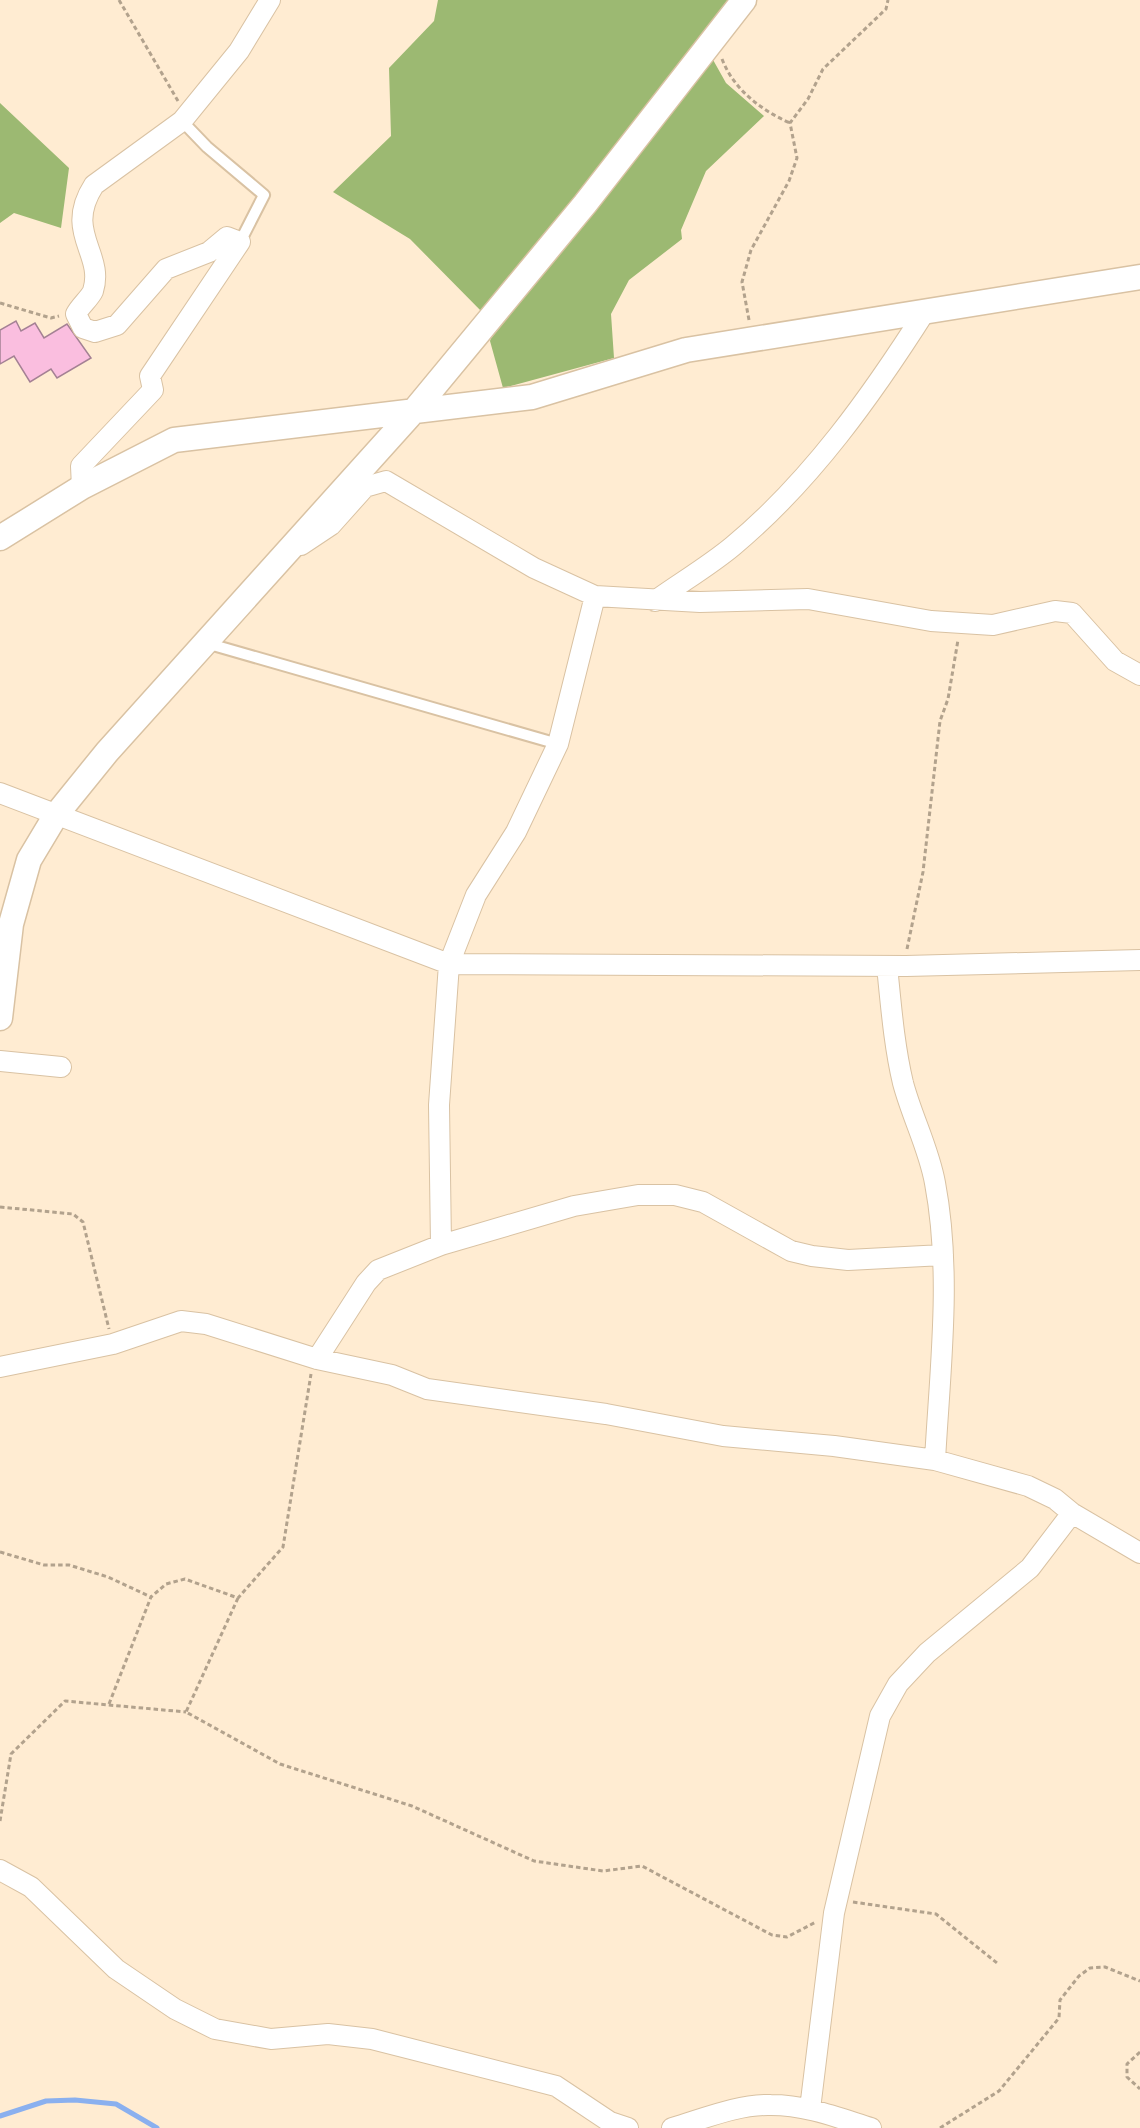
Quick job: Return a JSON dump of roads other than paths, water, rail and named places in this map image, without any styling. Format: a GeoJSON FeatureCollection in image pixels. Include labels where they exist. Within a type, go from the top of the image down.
{"type":"FeatureCollection","features":[{"type":"Feature","properties":{"kind":"street"},"geometry":{"type":"LineString","coordinates":[[82,487],[81,466],[153,390],[150,376],[240,242],[227,237],[209,252],[166,269],[117,325],[95,332],[83,327],[76,314],[92,292],[95,272],[82,230],[85,200],[94,185],[184,118],[239,51],[270,0]]}},
{"type":"Feature","properties":{"kind":"street"},"geometry":{"type":"LineString","coordinates":[[0,1018],[11,924],[29,860],[56,815],[108,752],[412,412],[585,204],[744,0]]}},
{"type":"Feature","properties":{"kind":"street"},"geometry":{"type":"LineString","coordinates":[[0,538],[82,487],[174,440],[532,397],[686,350],[1140,277]]}},
{"type":"Feature","properties":{"kind":"street"},"geometry":{"type":"LineString","coordinates":[[655,601],[733,546],[790,492],[882,381],[926,310]]}},
{"type":"Feature","properties":{"kind":"street"},"geometry":{"type":"LineString","coordinates":[[283,556],[331,525],[365,487],[386,482],[534,568],[595,596],[655,601],[808,599],[931,621],[993,625],[1055,611],[1072,614],[1115,661],[1140,675]]}},
{"type":"Feature","properties":{"kind":"street"},"geometry":{"type":"LineString","coordinates":[[441,1245],[439,1105],[448,964],[476,895],[516,832],[558,744],[595,596]]}},
{"type":"Feature","properties":{"kind":"street"},"geometry":{"type":"LineString","coordinates":[[0,793],[448,964],[896,966],[1140,960]]}},
{"type":"Feature","properties":{"kind":"street"},"geometry":{"type":"LineString","coordinates":[[896,966],[892,1022],[903,1083],[935,1182],[943,1255],[942,1340],[935,1460]]}},
{"type":"Feature","properties":{"kind":"street"},"geometry":{"type":"LineString","coordinates":[[0,1061],[61,1067]]}},
{"type":"Feature","properties":{"kind":"street"},"geometry":{"type":"LineString","coordinates":[[317,1359],[366,1283],[378,1270],[441,1245],[574,1206],[638,1195],[675,1195],[703,1202],[791,1251],[812,1256],[848,1260],[943,1255]]}},
{"type":"Feature","properties":{"kind":"street"},"geometry":{"type":"LineString","coordinates":[[0,1367],[113,1344],[181,1321],[206,1324],[317,1359],[392,1375],[428,1389],[606,1414],[723,1436],[834,1446],[935,1460],[1028,1486],[1055,1499],[1072,1513],[1140,1553]]}},
{"type":"Feature","properties":{"kind":"street"},"geometry":{"type":"LineString","coordinates":[[810,2109],[835,1906],[880,1716],[898,1684],[927,1653],[1030,1568],[1072,1513]]}},
{"type":"Feature","properties":{"kind":"street"},"geometry":{"type":"LineString","coordinates":[[0,1870],[31,1887],[116,1969],[175,2009],[215,2029],[271,2039],[328,2034],[372,2039],[556,2086],[610,2122],[628,2128]]}},
{"type":"Feature","properties":{"kind":"street"},"geometry":{"type":"LineString","coordinates":[[672,2128],[736,2109],[771,2104],[810,2109],[871,2128]]}},
{"type":"Feature","properties":{"kind":"lane"},"geometry":{"type":"LineString","coordinates":[[184,118],[207,147],[264,195],[240,242]]}},
{"type":"Feature","properties":{"kind":"lane"},"geometry":{"type":"LineString","coordinates":[[205,643],[558,744]]}},
{"type":"Feature","properties":{"kind":"waterway"},"geometry":{"type":"LineString","coordinates":[[0,2116],[46,2101],[75,2100],[116,2104],[157,2128]]}}]}
